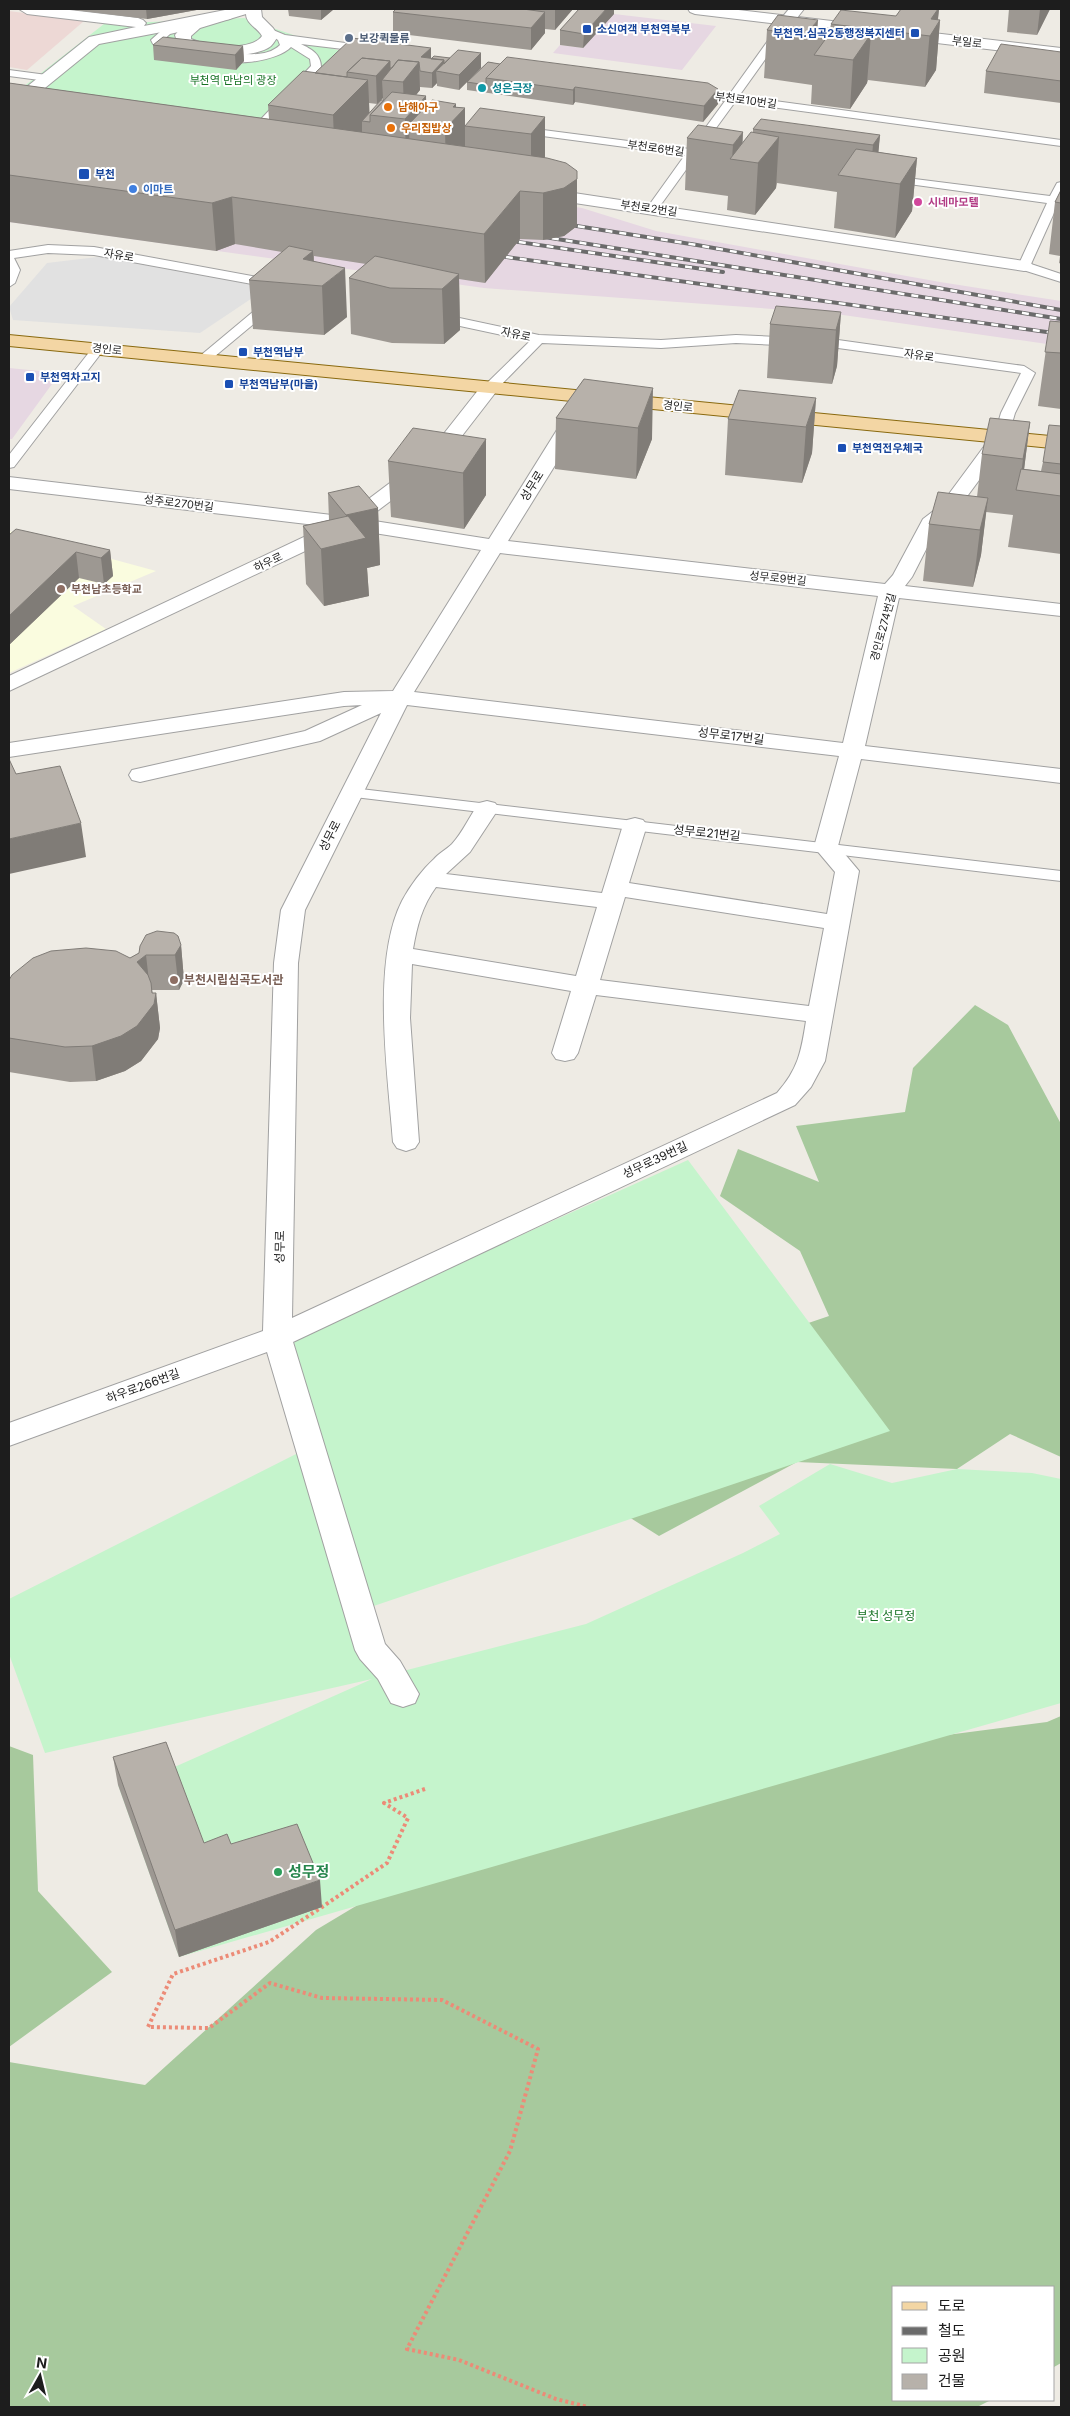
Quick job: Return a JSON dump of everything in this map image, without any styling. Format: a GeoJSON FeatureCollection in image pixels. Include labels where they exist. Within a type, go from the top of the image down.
{"type":"FeatureCollection","features":[{"type":"Feature","properties":{"kind":"main road","name":"경인로"},"geometry":{"type":"LineString","coordinates":[[9,340],[1061,443]]}},
{"type":"Feature","properties":{"kind":"street"},"geometry":{"type":"LineString","coordinates":[[27,9],[164,26]]}},
{"type":"Feature","properties":{"kind":"street"},"geometry":{"type":"LineString","coordinates":[[240,11],[195,25],[182,35],[184,41],[203,48],[220,50],[241,49],[265,43],[270,36],[268,31],[254,18],[254,9]]}},
{"type":"Feature","properties":{"kind":"street","name":"부일로"},"geometry":{"type":"LineString","coordinates":[[695,9],[792,14],[1061,53]]}},
{"type":"Feature","properties":{"kind":"street"},"geometry":{"type":"LineString","coordinates":[[9,107],[94,40],[240,11]]}},
{"type":"Feature","properties":{"kind":"street","name":"부천로2번길"},"geometry":{"type":"LineString","coordinates":[[525,191],[653,208],[1024,266]]}},
{"type":"Feature","properties":{"kind":"street","name":"하우로"},"geometry":{"type":"LineString","coordinates":[[9,684],[349,523],[434,459],[490,388]]}},
{"type":"Feature","properties":{"kind":"street","name":"성무로"},"geometry":{"type":"LineString","coordinates":[[403,1694],[390,1670],[371,1650],[278,1337],[286,963],[293,910],[400,697],[588,397]]}},
{"type":"Feature","properties":{"kind":"street","name":"경인로274번길"},"geometry":{"type":"LineString","coordinates":[[826,847],[852,751],[890,590],[902,577],[930,523],[946,510],[1001,437]]}},
{"type":"Feature","properties":{"kind":"street","name":"성주로270번길"},"geometry":{"type":"LineString","coordinates":[[9,483],[349,523],[494,546]]}},
{"type":"Feature","properties":{"kind":"street","name":"성무로9번길"},"geometry":{"type":"LineString","coordinates":[[494,546],[1061,610]]}},
{"type":"Feature","properties":{"kind":"street"},"geometry":{"type":"LineString","coordinates":[[140,775],[312,736],[400,697]]}},
{"type":"Feature","properties":{"kind":"street","name":"성무로17번길"},"geometry":{"type":"LineString","coordinates":[[9,750],[344,699],[400,697],[1061,776]]}},
{"type":"Feature","properties":{"kind":"street"},"geometry":{"type":"LineString","coordinates":[[406,1142],[398,1037],[398,980],[402,937],[411,906],[442,864],[462,848],[487,808]]}},
{"type":"Feature","properties":{"kind":"street"},"geometry":{"type":"LineString","coordinates":[[565,1053],[635,825]]}},
{"type":"Feature","properties":{"kind":"street","name":"성무로39번길"},"geometry":{"type":"LineString","coordinates":[[278,1337],[786,1099],[802,1081],[812,1061],[847,871],[826,847]]}},
{"type":"Feature","properties":{"kind":"street"},"geometry":{"type":"LineString","coordinates":[[431,879],[614,895],[837,923]]}},
{"type":"Feature","properties":{"kind":"street"},"geometry":{"type":"LineString","coordinates":[[401,954],[497,974],[689,1000],[820,1015]]}},
{"type":"Feature","properties":{"kind":"street","name":"하우로266번길"},"geometry":{"type":"LineString","coordinates":[[9,1435],[278,1337]]}},
{"type":"Feature","properties":{"kind":"lane"},"geometry":{"type":"LineString","coordinates":[[653,208],[734,98],[792,14]]}},
{"type":"Feature","properties":{"kind":"lane"},"geometry":{"type":"LineString","coordinates":[[195,25],[158,36],[156,40],[158,45],[169,50],[195,54],[259,57],[282,51],[286,46],[282,38]]}},
{"type":"Feature","properties":{"kind":"lane"},"geometry":{"type":"LineString","coordinates":[[256,150],[247,141],[249,136],[292,99],[316,67],[317,62],[314,57],[268,31]]}},
{"type":"Feature","properties":{"kind":"lane"},"geometry":{"type":"LineString","coordinates":[[282,38],[380,51]]}},
{"type":"Feature","properties":{"kind":"lane"},"geometry":{"type":"LineString","coordinates":[[9,72],[47,78]]}},
{"type":"Feature","properties":{"kind":"lane","name":"부천로10번길"},"geometry":{"type":"LineString","coordinates":[[685,92],[1061,143]]}},
{"type":"Feature","properties":{"kind":"lane","name":"부천로6번길"},"geometry":{"type":"LineString","coordinates":[[505,128],[722,156]]}},
{"type":"Feature","properties":{"kind":"lane"},"geometry":{"type":"LineString","coordinates":[[879,177],[1058,201]]}},
{"type":"Feature","properties":{"kind":"lane"},"geometry":{"type":"LineString","coordinates":[[1061,186],[1058,201],[1024,266],[1061,278]]}},
{"type":"Feature","properties":{"kind":"lane","name":"자유로"},"geometry":{"type":"LineString","coordinates":[[9,255],[48,249],[94,251],[286,290],[204,359]]}},
{"type":"Feature","properties":{"kind":"lane"},"geometry":{"type":"LineString","coordinates":[[9,259],[14,270],[9,282]]}},
{"type":"Feature","properties":{"kind":"lane","name":"자유로"},"geometry":{"type":"LineString","coordinates":[[424,315],[539,338],[661,344],[736,340],[838,344],[1024,370],[1028,373]]}},
{"type":"Feature","properties":{"kind":"lane"},"geometry":{"type":"LineString","coordinates":[[490,388],[539,338]]}},
{"type":"Feature","properties":{"kind":"lane"},"geometry":{"type":"LineString","coordinates":[[9,464],[98,349]]}},
{"type":"Feature","properties":{"kind":"lane"},"geometry":{"type":"LineString","coordinates":[[1001,437],[1008,413],[1028,373]]}},
{"type":"Feature","properties":{"kind":"lane","name":"성무로21번길"},"geometry":{"type":"LineString","coordinates":[[352,793],[1061,876]]}},
{"type":"Feature","properties":{"kind":"path"},"geometry":{"type":"LineString","coordinates":[[425,1789],[384,1803],[408,1818],[387,1863],[269,1942],[173,1974],[148,2028],[209,2028],[270,1983],[322,1998],[442,2000],[538,2050],[510,2151],[407,2348],[460,2360],[556,2399],[588,2407]]}},
{"type":"Feature","properties":{"kind":"shaded area"},"geometry":{"type":"Polygon","coordinates":[[[9,11],[84,21],[27,70],[9,67],[9,11]]]}},
{"type":"Feature","properties":{"kind":"shaded area"},"geometry":{"type":"Polygon","coordinates":[[[614,14],[716,26],[682,70],[553,53],[560,45],[583,48],[614,14]]]}},
{"type":"Feature","properties":{"kind":"shaded area"},"geometry":{"type":"Polygon","coordinates":[[[9,124],[246,157],[582,208],[656,231],[940,282],[1061,301],[1061,346],[829,313],[484,288],[9,222],[9,124]]]}},
{"type":"Feature","properties":{"kind":"shaded area"},"geometry":{"type":"Polygon","coordinates":[[[114,255],[273,284],[200,333],[13,320],[9,307],[47,263],[114,255]]]}},
{"type":"Feature","properties":{"kind":"shaded area"},"geometry":{"type":"Polygon","coordinates":[[[9,368],[60,373],[12,439],[9,439],[9,368]]]}},
{"type":"Feature","properties":{"kind":"shaded area","name":"부천남초등학교"},"geometry":{"type":"Polygon","coordinates":[[[9,531],[156,571],[73,606],[106,629],[9,673],[9,531]]]}},
{"type":"Feature","properties":{"kind":"green space","name":"부천역 만남의 광장"},"geometry":{"type":"Polygon","coordinates":[[[244,18],[343,52],[256,145],[9,98],[104,24],[244,18]]]}},
{"type":"Feature","properties":{"kind":"green space"},"geometry":{"type":"Polygon","coordinates":[[[975,1005],[1008,1025],[1061,1124],[1061,1457],[1010,1434],[957,1469],[797,1462],[659,1536],[591,1493],[779,1333],[829,1316],[800,1251],[720,1196],[738,1149],[819,1182],[796,1126],[905,1112],[913,1068],[975,1005]]]}},
{"type":"Feature","properties":{"kind":"green space"},"geometry":{"type":"Polygon","coordinates":[[[688,1160],[890,1431],[359,1611],[293,1338],[688,1160]]]}},
{"type":"Feature","properties":{"kind":"green space","name":"부천 성무정"},"geometry":{"type":"Polygon","coordinates":[[[300,1452],[376,1678],[586,1624],[743,1553],[780,1534],[759,1506],[830,1464],[892,1483],[957,1469],[1032,1473],[1061,1479],[1061,1703],[179,1957],[118,1785],[170,1769],[372,1679],[45,1753],[9,1654],[9,1599],[300,1452]]]}},
{"type":"Feature","properties":{"kind":"green space"},"geometry":{"type":"Polygon","coordinates":[[[1061,1716],[1061,2363],[1055,2366],[1055,2286],[892,2286],[892,2401],[989,2401],[977,2407],[9,2407],[9,2062],[145,2085],[316,1930],[466,1840],[501,1793],[1047,1722],[1061,1716]]]}},
{"type":"Feature","properties":{"kind":"green space"},"geometry":{"type":"Polygon","coordinates":[[[9,1746],[33,1755],[38,1891],[112,1972],[9,2047],[9,1746]]]}},
{"type":"Feature","properties":{"kind":"building"},"geometry":{"type":"Polygon","coordinates":[[[396,9],[523,9],[545,12],[531,28],[393,12],[396,9]]]}},
{"type":"Feature","properties":{"kind":"building"},"geometry":{"type":"Polygon","coordinates":[[[579,9],[606,9],[584,34],[560,30],[579,9]]]}},
{"type":"Feature","properties":{"kind":"building"},"geometry":{"type":"Polygon","coordinates":[[[901,9],[938,9],[931,19],[940,20],[930,36],[831,24],[841,10],[896,16],[901,9]]]}},
{"type":"Feature","properties":{"kind":"building"},"geometry":{"type":"Polygon","coordinates":[[[778,15],[818,20],[813,26],[871,34],[853,60],[814,55],[827,37],[767,30],[778,15]]]}},
{"type":"Feature","properties":{"kind":"building"},"geometry":{"type":"Polygon","coordinates":[[[163,37],[243,46],[235,55],[153,45],[163,37]]]}},
{"type":"Feature","properties":{"kind":"building"},"geometry":{"type":"Polygon","coordinates":[[[352,38],[431,48],[421,57],[444,60],[432,73],[420,71],[419,62],[398,60],[390,68],[390,61],[362,58],[347,72],[347,77],[315,73],[352,38]]]}},
{"type":"Feature","properties":{"kind":"building"},"geometry":{"type":"Polygon","coordinates":[[[1001,44],[1061,52],[1061,81],[986,71],[1001,44]]]}},
{"type":"Feature","properties":{"kind":"building"},"geometry":{"type":"Polygon","coordinates":[[[458,50],[481,53],[459,75],[436,71],[458,50]]]}},
{"type":"Feature","properties":{"kind":"building"},"geometry":{"type":"Polygon","coordinates":[[[434,56],[450,58],[444,64],[444,60],[431,59],[434,56]]]}},
{"type":"Feature","properties":{"kind":"building"},"geometry":{"type":"Polygon","coordinates":[[[507,57],[708,83],[718,89],[704,106],[575,87],[573,90],[486,78],[507,57]]]}},
{"type":"Feature","properties":{"kind":"building"},"geometry":{"type":"Polygon","coordinates":[[[362,58],[390,61],[376,76],[347,72],[362,58]]]}},
{"type":"Feature","properties":{"kind":"building"},"geometry":{"type":"Polygon","coordinates":[[[398,60],[419,62],[403,82],[382,80],[398,60]]]}},
{"type":"Feature","properties":{"kind":"building"},"geometry":{"type":"Polygon","coordinates":[[[488,62],[500,64],[486,78],[486,85],[467,82],[488,62]]]}},
{"type":"Feature","properties":{"kind":"building"},"geometry":{"type":"Polygon","coordinates":[[[303,71],[368,80],[333,115],[268,105],[303,71]]]}},
{"type":"Feature","properties":{"kind":"building"},"geometry":{"type":"Polygon","coordinates":[[[9,83],[547,158],[566,163],[577,171],[577,179],[564,188],[543,193],[520,191],[484,234],[232,197],[212,203],[9,175],[9,83]]]}},
{"type":"Feature","properties":{"kind":"building"},"geometry":{"type":"Polygon","coordinates":[[[392,92],[426,96],[405,119],[370,115],[392,92]]]}},
{"type":"Feature","properties":{"kind":"building"},"geometry":{"type":"Polygon","coordinates":[[[381,100],[384,100],[370,115],[370,122],[362,121],[381,100]]]}},
{"type":"Feature","properties":{"kind":"building"},"geometry":{"type":"Polygon","coordinates":[[[432,100],[456,104],[453,107],[465,108],[445,129],[409,124],[432,100]]]}},
{"type":"Feature","properties":{"kind":"building"},"geometry":{"type":"Polygon","coordinates":[[[480,108],[545,117],[531,134],[465,126],[480,108]]]}},
{"type":"Feature","properties":{"kind":"building"},"geometry":{"type":"Polygon","coordinates":[[[761,119],[880,135],[873,145],[753,129],[761,119]]]}},
{"type":"Feature","properties":{"kind":"building"},"geometry":{"type":"Polygon","coordinates":[[[698,125],[743,132],[733,145],[687,138],[698,125]]]}},
{"type":"Feature","properties":{"kind":"building"},"geometry":{"type":"Polygon","coordinates":[[[751,132],[779,137],[758,163],[730,159],[751,132]]]}},
{"type":"Feature","properties":{"kind":"building"},"geometry":{"type":"Polygon","coordinates":[[[856,149],[917,158],[900,184],[838,175],[856,149]]]}},
{"type":"Feature","properties":{"kind":"building"},"geometry":{"type":"Polygon","coordinates":[[[1061,190],[1061,203],[1055,202],[1061,190]]]}},
{"type":"Feature","properties":{"kind":"building"},"geometry":{"type":"Polygon","coordinates":[[[289,246],[313,251],[303,259],[345,268],[322,286],[249,280],[289,246]]]}},
{"type":"Feature","properties":{"kind":"building"},"geometry":{"type":"Polygon","coordinates":[[[375,256],[459,274],[442,289],[390,288],[349,278],[375,256]]]}},
{"type":"Feature","properties":{"kind":"building"},"geometry":{"type":"Polygon","coordinates":[[[776,306],[841,312],[836,330],[770,324],[776,306]]]}},
{"type":"Feature","properties":{"kind":"building"},"geometry":{"type":"Polygon","coordinates":[[[1050,321],[1061,322],[1061,353],[1045,352],[1050,321]]]}},
{"type":"Feature","properties":{"kind":"building"},"geometry":{"type":"Polygon","coordinates":[[[584,379],[653,388],[638,428],[556,418],[584,379]]]}},
{"type":"Feature","properties":{"kind":"building"},"geometry":{"type":"Polygon","coordinates":[[[739,390],[816,398],[806,427],[728,419],[739,390]]]}},
{"type":"Feature","properties":{"kind":"building"},"geometry":{"type":"Polygon","coordinates":[[[990,418],[1030,422],[1023,459],[982,454],[990,418]]]}},
{"type":"Feature","properties":{"kind":"building"},"geometry":{"type":"Polygon","coordinates":[[[1049,425],[1061,426],[1061,464],[1043,462],[1049,425]]]}},
{"type":"Feature","properties":{"kind":"building"},"geometry":{"type":"Polygon","coordinates":[[[413,428],[486,439],[463,473],[388,461],[413,428]]]}},
{"type":"Feature","properties":{"kind":"building"},"geometry":{"type":"Polygon","coordinates":[[[1021,469],[1061,474],[1061,496],[1016,490],[1021,469]]]}},
{"type":"Feature","properties":{"kind":"building"},"geometry":{"type":"Polygon","coordinates":[[[359,486],[378,508],[346,515],[328,493],[359,486]]]}},
{"type":"Feature","properties":{"kind":"building"},"geometry":{"type":"Polygon","coordinates":[[[938,492],[988,498],[980,530],[929,524],[938,492]]]}},
{"type":"Feature","properties":{"kind":"building"},"geometry":{"type":"Polygon","coordinates":[[[348,516],[366,538],[321,549],[303,526],[348,516]]]}},
{"type":"Feature","properties":{"kind":"building"},"geometry":{"type":"Polygon","coordinates":[[[16,529],[110,550],[101,558],[76,552],[9,616],[9,535],[16,529]]]}},
{"type":"Feature","properties":{"kind":"building"},"geometry":{"type":"Polygon","coordinates":[[[9,759],[16,774],[60,766],[81,823],[9,839],[9,759]]]}},
{"type":"Feature","properties":{"kind":"building"},"geometry":{"type":"Polygon","coordinates":[[[157,931],[174,933],[178,936],[181,945],[175,955],[146,955],[137,962],[148,975],[152,993],[156,993],[154,1004],[137,1026],[121,1036],[92,1046],[65,1047],[9,1038],[9,980],[12,975],[33,958],[51,951],[86,948],[116,951],[130,958],[139,953],[140,946],[146,935],[157,931]]]}},
{"type":"Feature","properties":{"kind":"building"},"geometry":{"type":"Polygon","coordinates":[[[166,1742],[204,1843],[227,1834],[231,1844],[297,1824],[320,1880],[175,1930],[113,1757],[166,1742]]]}},
{"type":"Feature","properties":{"kind":"railway"},"geometry":{"type":"LineString","coordinates":[[564,224],[697,245],[1061,310]]}},
{"type":"Feature","properties":{"kind":"railway"},"geometry":{"type":"LineString","coordinates":[[538,236],[1061,319]]}},
{"type":"Feature","properties":{"kind":"railway"},"geometry":{"type":"LineString","coordinates":[[505,240],[723,272]]}},
{"type":"Feature","properties":{"kind":"railway"},"geometry":{"type":"LineString","coordinates":[[492,255],[1061,334]]}},
{"type":"Feature","properties":{"kind":"place","name":"소신여객 부천역북부"},"geometry":{"type":"Point","coordinates":[587,29]}},
{"type":"Feature","properties":{"kind":"place","name":"부천역.심곡2동행정복지센터"},"geometry":{"type":"Point","coordinates":[915,33]}},
{"type":"Feature","properties":{"kind":"place","name":"보강퀵물류"},"geometry":{"type":"Point","coordinates":[349,38]}},
{"type":"Feature","properties":{"kind":"place","name":"성은극장"},"geometry":{"type":"Point","coordinates":[482,88]}},
{"type":"Feature","properties":{"kind":"place","name":"남해아구"},"geometry":{"type":"Point","coordinates":[388,107]}},
{"type":"Feature","properties":{"kind":"place","name":"우리집밥상"},"geometry":{"type":"Point","coordinates":[391,128]}},
{"type":"Feature","properties":{"kind":"place","name":"부천"},"geometry":{"type":"Point","coordinates":[84,174]}},
{"type":"Feature","properties":{"kind":"place","name":"이마트"},"geometry":{"type":"Point","coordinates":[133,189]}},
{"type":"Feature","properties":{"kind":"place","name":"시네마모텔"},"geometry":{"type":"Point","coordinates":[918,202]}},
{"type":"Feature","properties":{"kind":"place","name":"부천역남부"},"geometry":{"type":"Point","coordinates":[243,352]}},
{"type":"Feature","properties":{"kind":"place","name":"부천역차고지"},"geometry":{"type":"Point","coordinates":[30,377]}},
{"type":"Feature","properties":{"kind":"place","name":"부천역남부(마을)"},"geometry":{"type":"Point","coordinates":[229,384]}},
{"type":"Feature","properties":{"kind":"place","name":"부천역전우체국"},"geometry":{"type":"Point","coordinates":[842,448]}},
{"type":"Feature","properties":{"kind":"place","name":"부천남초등학교"},"geometry":{"type":"Point","coordinates":[61,589]}},
{"type":"Feature","properties":{"kind":"place","name":"부천시립심곡도서관"},"geometry":{"type":"Point","coordinates":[174,980]}},
{"type":"Feature","properties":{"kind":"place","name":"성무정"},"geometry":{"type":"Point","coordinates":[278,1872]}}]}
